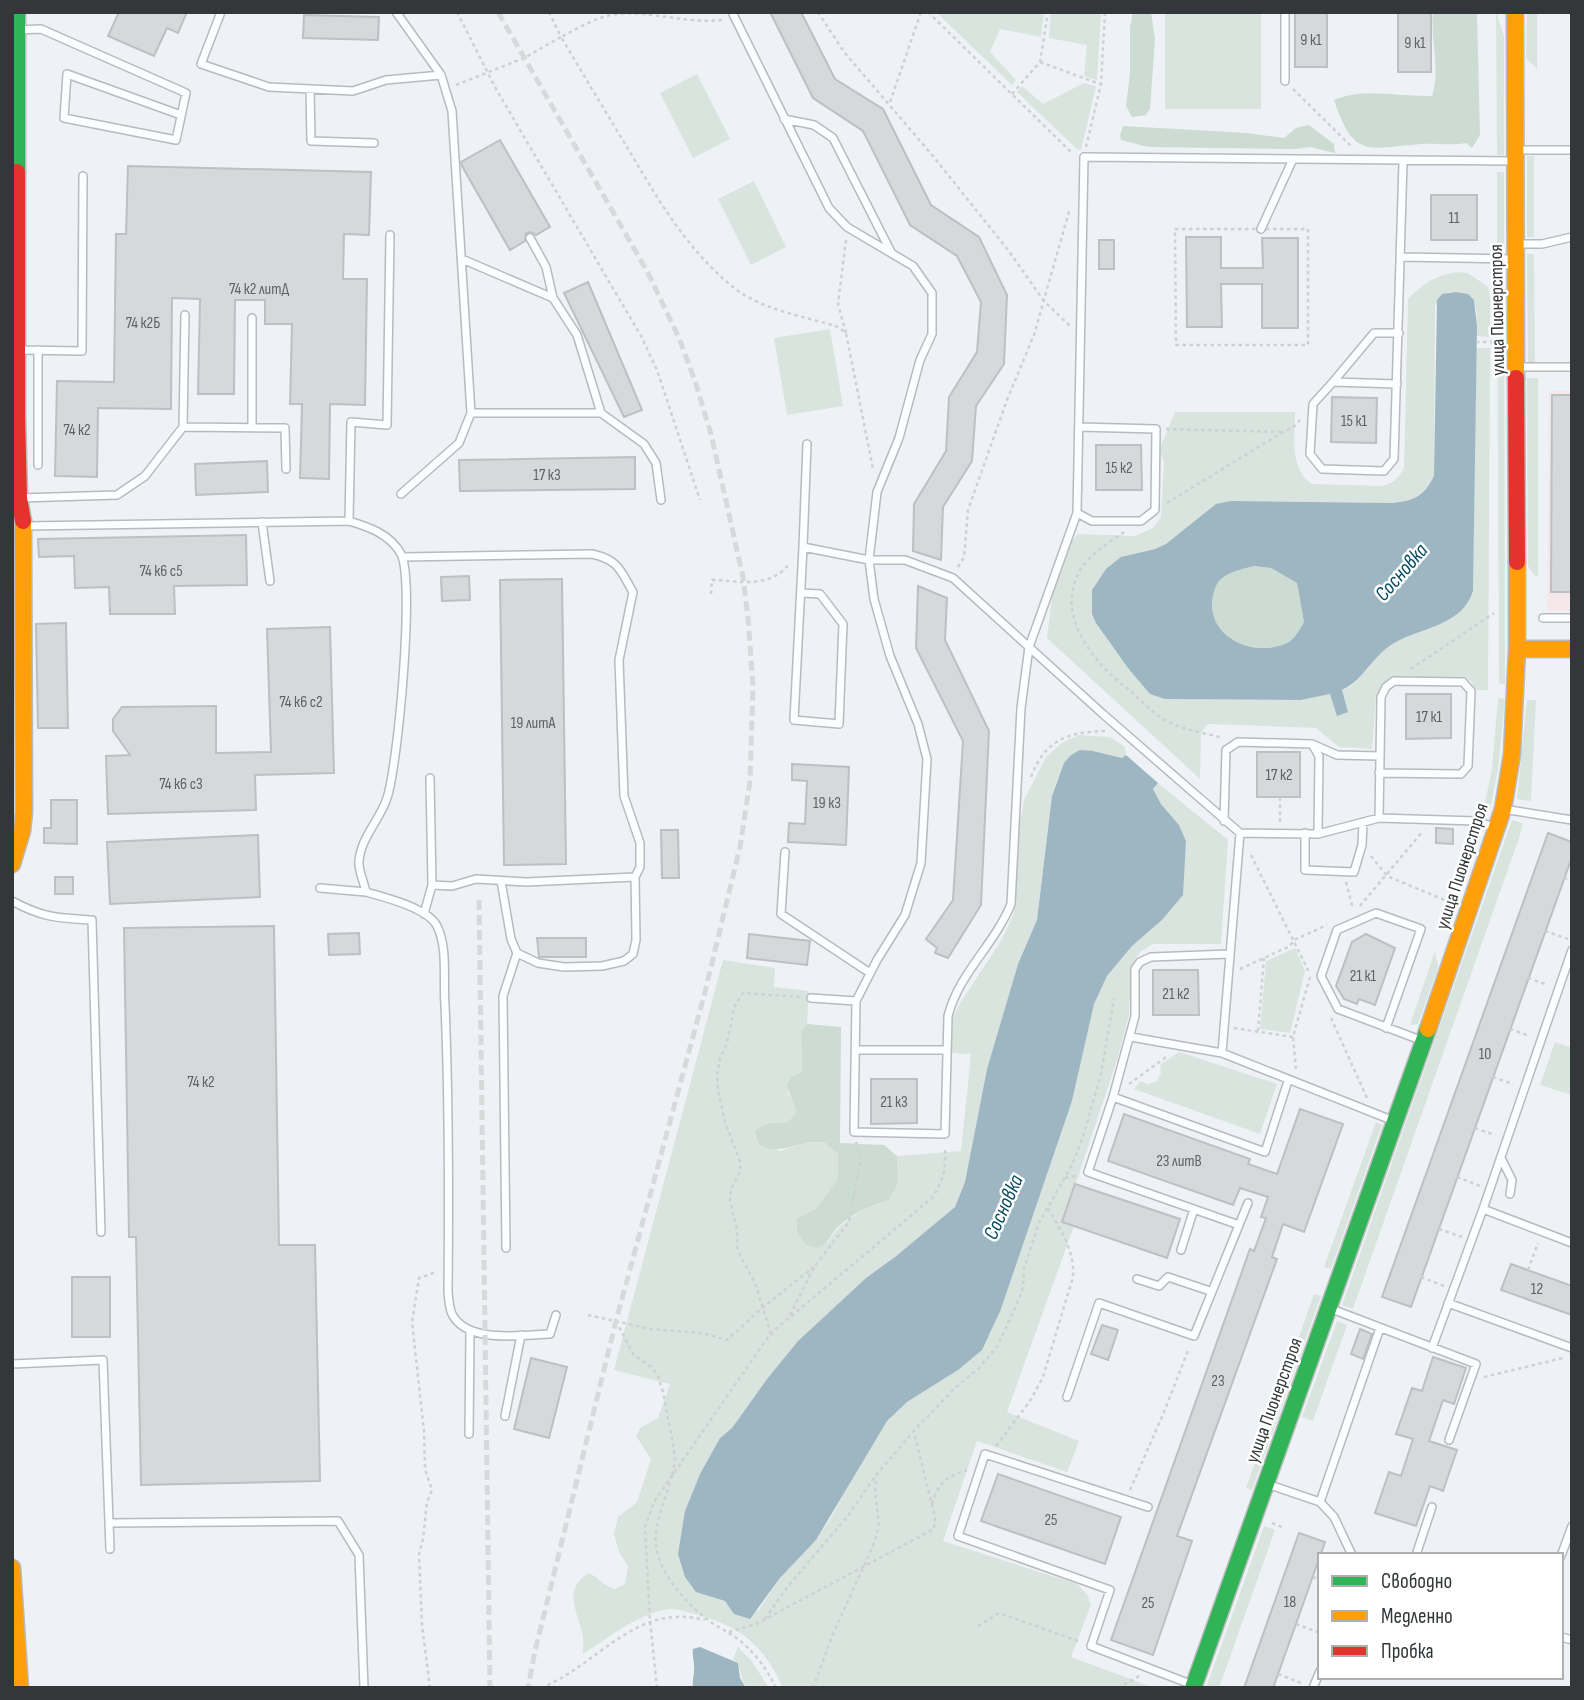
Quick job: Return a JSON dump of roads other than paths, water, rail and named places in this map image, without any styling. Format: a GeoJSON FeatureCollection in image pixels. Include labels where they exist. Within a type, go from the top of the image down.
{"type":"FeatureCollection","features":[{"type":"Feature","properties":{"kind":"street"},"geometry":{"type":"LineString","coordinates":[[12,864],[22,831],[24,813],[24,526],[19,498],[17,350],[17,12]]}},
{"type":"Feature","properties":{"kind":"street","name":"улица Пионерстроя"},"geometry":{"type":"LineString","coordinates":[[1194,1686],[1498,829],[1503,808],[1512,754],[1517,649],[1515,12]]}},
{"type":"Feature","properties":{"kind":"street"},"geometry":{"type":"LineString","coordinates":[[1517,649],[1572,649]]}},
{"type":"Feature","properties":{"kind":"street"},"geometry":{"type":"LineString","coordinates":[[12,1568],[20,1688]]}},
{"type":"Feature","properties":{"kind":"lane"},"geometry":{"type":"LineString","coordinates":[[221,12],[201,64],[269,87],[353,91],[386,80],[441,75]]}},
{"type":"Feature","properties":{"kind":"lane"},"geometry":{"type":"LineString","coordinates":[[396,12],[441,75],[452,111],[471,413],[459,443],[401,494]]}},
{"type":"Feature","properties":{"kind":"lane"},"geometry":{"type":"LineString","coordinates":[[1285,12],[1285,81]]}},
{"type":"Feature","properties":{"kind":"lane"},"geometry":{"type":"LineString","coordinates":[[733,15],[829,208],[847,227],[913,266],[932,293],[932,334],[920,360],[899,438],[877,492],[869,560],[874,599],[890,656],[918,724],[927,759],[920,863],[905,915],[856,1002],[854,1132],[945,1134],[948,1016],[952,1001],[964,978],[1003,924],[1011,904],[1021,708],[1029,647],[1077,513],[1084,157],[1403,162],[1572,150]]}},
{"type":"Feature","properties":{"kind":"lane"},"geometry":{"type":"LineString","coordinates":[[17,30],[41,29],[186,93],[176,140],[64,118],[67,74],[181,115]]}},
{"type":"Feature","properties":{"kind":"lane"},"geometry":{"type":"LineString","coordinates":[[310,89],[311,141],[374,143]]}},
{"type":"Feature","properties":{"kind":"lane"},"geometry":{"type":"LineString","coordinates":[[784,120],[814,125],[833,138],[891,252]]}},
{"type":"Feature","properties":{"kind":"lane"},"geometry":{"type":"LineString","coordinates":[[1261,229],[1293,159]]}},
{"type":"Feature","properties":{"kind":"lane"},"geometry":{"type":"LineString","coordinates":[[1399,333],[1374,333],[1312,404],[1310,454],[1322,469],[1384,471],[1394,458],[1396,384],[1399,333],[1402,257],[1403,162]]}},
{"type":"Feature","properties":{"kind":"lane"},"geometry":{"type":"LineString","coordinates":[[17,350],[82,351],[83,176]]}},
{"type":"Feature","properties":{"kind":"lane"},"geometry":{"type":"LineString","coordinates":[[349,521],[351,422],[387,425],[390,235]]}},
{"type":"Feature","properties":{"kind":"lane"},"geometry":{"type":"LineString","coordinates":[[1402,257],[1516,251],[1572,237]]}},
{"type":"Feature","properties":{"kind":"lane"},"geometry":{"type":"LineString","coordinates":[[530,238],[547,267],[553,298],[577,334],[601,413]]}},
{"type":"Feature","properties":{"kind":"lane"},"geometry":{"type":"LineString","coordinates":[[461,259],[553,298]]}},
{"type":"Feature","properties":{"kind":"lane"},"geometry":{"type":"LineString","coordinates":[[19,498],[117,495],[145,476],[183,427],[185,315]]}},
{"type":"Feature","properties":{"kind":"lane"},"geometry":{"type":"LineString","coordinates":[[252,318],[252,427]]}},
{"type":"Feature","properties":{"kind":"lane"},"geometry":{"type":"LineString","coordinates":[[37,465],[38,350]]}},
{"type":"Feature","properties":{"kind":"lane"},"geometry":{"type":"LineString","coordinates":[[1518,367],[1572,367]]}},
{"type":"Feature","properties":{"kind":"lane"},"geometry":{"type":"LineString","coordinates":[[1333,382],[1396,384]]}},
{"type":"Feature","properties":{"kind":"lane"},"geometry":{"type":"LineString","coordinates":[[471,413],[601,413],[643,444],[656,463],[661,499]]}},
{"type":"Feature","properties":{"kind":"lane"},"geometry":{"type":"LineString","coordinates":[[183,427],[285,428],[286,469]]}},
{"type":"Feature","properties":{"kind":"lane"},"geometry":{"type":"LineString","coordinates":[[1077,513],[1092,521],[1141,521],[1155,510],[1156,429],[1079,427]]}},
{"type":"Feature","properties":{"kind":"lane"},"geometry":{"type":"LineString","coordinates":[[802,593],[820,594],[843,624],[839,724],[794,720],[807,444]]}},
{"type":"Feature","properties":{"kind":"lane"},"geometry":{"type":"LineString","coordinates":[[24,526],[349,521],[377,530],[395,545],[402,557],[405,580],[404,650],[397,736],[387,799],[368,832],[359,863],[366,892]]}},
{"type":"Feature","properties":{"kind":"lane"},"geometry":{"type":"LineString","coordinates":[[262,522],[270,581]]}},
{"type":"Feature","properties":{"kind":"lane"},"geometry":{"type":"LineString","coordinates":[[803,547],[869,560],[905,560],[953,578],[1240,833],[1318,834],[1379,818],[1475,821],[1498,829]]}},
{"type":"Feature","properties":{"kind":"lane"},"geometry":{"type":"LineString","coordinates":[[402,557],[592,554],[609,558],[619,568],[633,592],[619,660],[624,796],[640,843],[640,867],[635,877],[636,940],[633,954],[624,961],[602,966],[564,967],[538,963],[517,953]]}},
{"type":"Feature","properties":{"kind":"lane"},"geometry":{"type":"LineString","coordinates":[[1543,618],[1572,618]]}},
{"type":"Feature","properties":{"kind":"lane"},"geometry":{"type":"LineString","coordinates":[[1379,772],[1461,775],[1468,766],[1471,691],[1463,682],[1394,681],[1386,687],[1381,697],[1379,772],[1379,818]]}},
{"type":"Feature","properties":{"kind":"lane"},"geometry":{"type":"LineString","coordinates":[[1224,821],[1226,750],[1238,743],[1312,744],[1337,755],[1380,756]]}},
{"type":"Feature","properties":{"kind":"lane"},"geometry":{"type":"LineString","coordinates":[[1312,744],[1319,756],[1318,834]]}},
{"type":"Feature","properties":{"kind":"lane"},"geometry":{"type":"LineString","coordinates":[[424,915],[432,885],[430,778]]}},
{"type":"Feature","properties":{"kind":"lane"},"geometry":{"type":"LineString","coordinates":[[1503,808],[1572,820]]}},
{"type":"Feature","properties":{"kind":"lane"},"geometry":{"type":"LineString","coordinates":[[1305,834],[1305,870],[1354,872],[1362,845],[1363,822]]}},
{"type":"Feature","properties":{"kind":"lane"},"geometry":{"type":"LineString","coordinates":[[1222,1053],[1240,833]]}},
{"type":"Feature","properties":{"kind":"lane"},"geometry":{"type":"LineString","coordinates":[[785,852],[781,914],[870,973]]}},
{"type":"Feature","properties":{"kind":"lane"},"geometry":{"type":"LineString","coordinates":[[432,885],[452,886],[476,879],[526,882],[635,877]]}},
{"type":"Feature","properties":{"kind":"lane"},"geometry":{"type":"LineString","coordinates":[[501,881],[511,939],[517,953],[503,996],[506,1248]]}},
{"type":"Feature","properties":{"kind":"lane"},"geometry":{"type":"LineString","coordinates":[[320,888],[366,892],[392,899],[436,923],[442,940],[446,1032],[448,1292],[452,1313],[462,1326],[470,1331],[499,1336],[550,1334],[556,1315]]}},
{"type":"Feature","properties":{"kind":"lane"},"geometry":{"type":"LineString","coordinates":[[12,901],[47,917],[92,920],[101,1231]]}},
{"type":"Feature","properties":{"kind":"lane"},"geometry":{"type":"LineString","coordinates":[[1386,1028],[1421,929],[1377,912],[1337,930],[1321,976],[1338,1009],[1386,1028],[1423,1041]]}},
{"type":"Feature","properties":{"kind":"lane"},"geometry":{"type":"LineString","coordinates":[[1432,1348],[1572,950]]}},
{"type":"Feature","properties":{"kind":"lane"},"geometry":{"type":"LineString","coordinates":[[1229,954],[1151,957],[1140,962],[1135,969],[1135,1016],[1131,1037],[1088,1171],[1239,1225]]}},
{"type":"Feature","properties":{"kind":"lane"},"geometry":{"type":"LineString","coordinates":[[811,998],[856,1002]]}},
{"type":"Feature","properties":{"kind":"lane"},"geometry":{"type":"LineString","coordinates":[[1131,1037],[1222,1053],[1395,1121]]}},
{"type":"Feature","properties":{"kind":"lane"},"geometry":{"type":"LineString","coordinates":[[856,1049],[947,1050]]}},
{"type":"Feature","properties":{"kind":"lane"},"geometry":{"type":"LineString","coordinates":[[1113,1097],[1265,1152],[1288,1080]]}},
{"type":"Feature","properties":{"kind":"lane"},"geometry":{"type":"LineString","coordinates":[[1501,1157],[1512,1180],[1510,1194]]}},
{"type":"Feature","properties":{"kind":"lane"},"geometry":{"type":"LineString","coordinates":[[1067,1398],[1099,1303],[1194,1336],[1210,1291],[1248,1203]]}},
{"type":"Feature","properties":{"kind":"lane"},"geometry":{"type":"LineString","coordinates":[[1181,1250],[1195,1209]]}},
{"type":"Feature","properties":{"kind":"lane"},"geometry":{"type":"LineString","coordinates":[[1483,1209],[1572,1243]]}},
{"type":"Feature","properties":{"kind":"lane"},"geometry":{"type":"LineString","coordinates":[[1137,1279],[1159,1286],[1168,1277],[1210,1291]]}},
{"type":"Feature","properties":{"kind":"lane"},"geometry":{"type":"LineString","coordinates":[[1448,1303],[1572,1348]]}},
{"type":"Feature","properties":{"kind":"lane"},"geometry":{"type":"LineString","coordinates":[[1328,1308],[1476,1364],[1449,1440]]}},
{"type":"Feature","properties":{"kind":"lane"},"geometry":{"type":"LineString","coordinates":[[1320,1502],[1380,1328]]}},
{"type":"Feature","properties":{"kind":"lane"},"geometry":{"type":"LineString","coordinates":[[469,1434],[470,1331]]}},
{"type":"Feature","properties":{"kind":"lane"},"geometry":{"type":"LineString","coordinates":[[505,1416],[521,1335]]}},
{"type":"Feature","properties":{"kind":"lane"},"geometry":{"type":"LineString","coordinates":[[12,1364],[103,1360],[110,1549]]}},
{"type":"Feature","properties":{"kind":"lane"},"geometry":{"type":"LineString","coordinates":[[1148,1507],[985,1454],[958,1536],[1110,1590],[1091,1646],[1194,1686]]}},
{"type":"Feature","properties":{"kind":"lane"},"geometry":{"type":"LineString","coordinates":[[1266,1484],[1320,1502],[1335,1517],[1351,1553]]}},
{"type":"Feature","properties":{"kind":"lane"},"geometry":{"type":"LineString","coordinates":[[1417,1553],[1432,1507]]}},
{"type":"Feature","properties":{"kind":"lane"},"geometry":{"type":"LineString","coordinates":[[109,1523],[338,1521],[359,1555],[364,1688]]}},
{"type":"Feature","properties":{"kind":"lane"},"geometry":{"type":"LineString","coordinates":[[1562,1553],[1572,1526]]}},
{"type":"Feature","properties":{"kind":"water","name":"Сосновка"},"geometry":{"type":"Polygon","coordinates":[[[1442,294],[1468,294],[1474,300],[1477,326],[1473,591],[1468,603],[1451,619],[1394,643],[1380,654],[1350,686],[1342,690],[1348,712],[1337,716],[1330,694],[1301,700],[1165,699],[1150,694],[1128,668],[1092,614],[1092,590],[1106,569],[1121,557],[1166,544],[1216,504],[1231,501],[1392,503],[1412,499],[1422,493],[1434,476],[1437,300],[1442,294]],[[1254,566],[1231,573],[1219,581],[1214,591],[1213,614],[1225,634],[1235,641],[1258,648],[1286,644],[1304,622],[1297,583],[1271,568],[1254,566]]]}},
{"type":"Feature","properties":{"kind":"water","name":"Сосновка"},"geometry":{"type":"Polygon","coordinates":[[[1080,750],[1122,758],[1126,755],[1158,783],[1153,789],[1161,804],[1179,825],[1186,841],[1183,895],[1162,920],[1132,946],[1107,976],[1094,1004],[1072,1101],[1001,1309],[982,1350],[958,1370],[907,1402],[887,1421],[816,1540],[780,1578],[750,1619],[734,1614],[725,1601],[696,1592],[685,1577],[678,1554],[685,1511],[700,1474],[720,1438],[732,1428],[798,1341],[866,1278],[955,1207],[965,1182],[987,1069],[1018,964],[1037,920],[1052,796],[1064,763],[1080,750]]]}},
{"type":"Feature","properties":{"kind":"water"},"geometry":{"type":"Polygon","coordinates":[[[700,1647],[738,1663],[740,1678],[746,1688],[693,1688],[693,1649],[700,1647]]]}},
{"type":"Feature","properties":{"kind":"railway"},"geometry":{"type":"LineString","coordinates":[[498,12],[648,273],[679,338],[711,434],[743,577],[753,686],[750,781],[740,847],[704,996],[616,1321],[528,1688]]}},
{"type":"Feature","properties":{"kind":"railway"},"geometry":{"type":"LineString","coordinates":[[479,900],[490,1688]]}}]}
